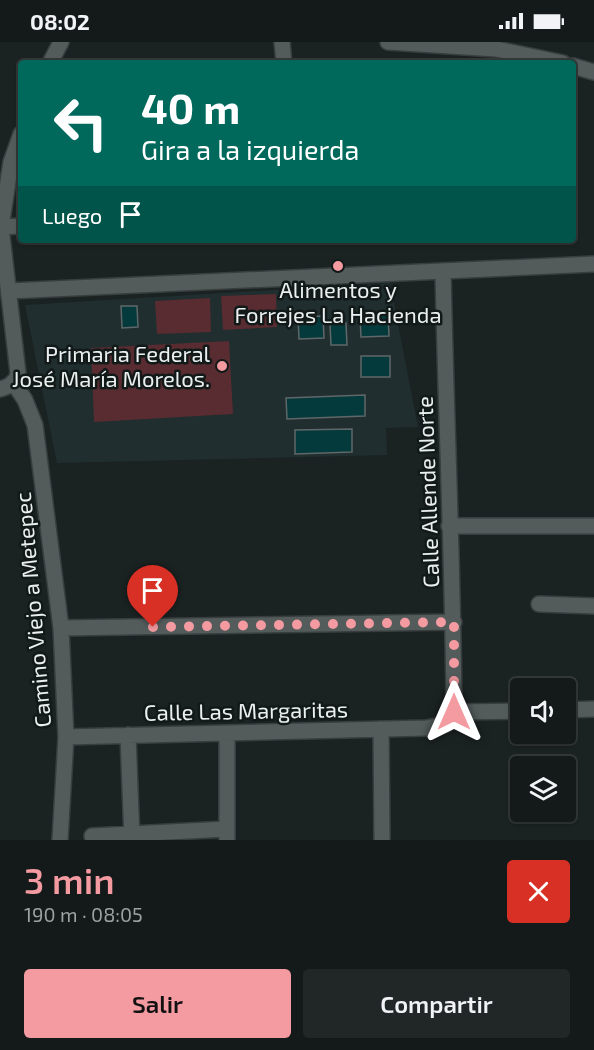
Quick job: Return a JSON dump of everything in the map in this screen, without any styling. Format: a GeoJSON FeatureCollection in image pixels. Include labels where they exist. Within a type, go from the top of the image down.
{"type":"FeatureCollection","features":[{"type":"Feature","properties":{"kind":"street"},"geometry":{"type":"LineString","coordinates":[[52,60],[61,42]]}},
{"type":"Feature","properties":{"kind":"street"},"geometry":{"type":"LineString","coordinates":[[282,42],[284,60]]}},
{"type":"Feature","properties":{"kind":"street"},"geometry":{"type":"LineString","coordinates":[[388,42],[496,50],[548,60]]}},
{"type":"Feature","properties":{"kind":"street"},"geometry":{"type":"LineString","coordinates":[[576,67],[594,72]]}},
{"type":"Feature","properties":{"kind":"street"},"geometry":{"type":"LineString","coordinates":[[7,385],[17,378],[18,373],[1,227],[16,162]]}},
{"type":"Feature","properties":{"kind":"street"},"geometry":{"type":"LineString","coordinates":[[1,227],[18,226]]}},
{"type":"Feature","properties":{"kind":"street"},"geometry":{"type":"LineString","coordinates":[[9,291],[594,264]]}},
{"type":"Feature","properties":{"kind":"street","name":"Calle Allende Norte"},"geometry":{"type":"LineString","coordinates":[[442,271],[454,622],[454,712]]}},
{"type":"Feature","properties":{"kind":"street","name":"Camino Viejo a Metepec"},"geometry":{"type":"LineString","coordinates":[[7,385],[25,400],[35,425],[60,628],[66,737],[60,840]]}},
{"type":"Feature","properties":{"kind":"street"},"geometry":{"type":"LineString","coordinates":[[449,526],[594,526]]}},
{"type":"Feature","properties":{"kind":"street"},"geometry":{"type":"LineString","coordinates":[[539,604],[594,606]]}},
{"type":"Feature","properties":{"kind":"street"},"geometry":{"type":"LineString","coordinates":[[60,628],[454,622]]}},
{"type":"Feature","properties":{"kind":"street"},"geometry":{"type":"LineString","coordinates":[[576,710],[594,709]]}},
{"type":"Feature","properties":{"kind":"street"},"geometry":{"type":"LineString","coordinates":[[454,712],[510,711]]}},
{"type":"Feature","properties":{"kind":"street","name":"Calle Las Margaritas"},"geometry":{"type":"LineString","coordinates":[[66,737],[426,728],[446,724],[454,712]]}},
{"type":"Feature","properties":{"kind":"street"},"geometry":{"type":"LineString","coordinates":[[381,729],[382,840]]}},
{"type":"Feature","properties":{"kind":"street"},"geometry":{"type":"LineString","coordinates":[[92,836],[227,834],[227,733]]}},
{"type":"Feature","properties":{"kind":"street"},"geometry":{"type":"LineString","coordinates":[[128,735],[132,837]]}},
{"type":"Feature","properties":{"kind":"shaded area","name":"Primaria Federal José María Morelos."},"geometry":{"type":"Polygon","coordinates":[[[390,283],[418,427],[386,428],[387,455],[57,463],[25,305],[390,283]]]}},
{"type":"Feature","properties":{"kind":"shaded area"},"geometry":{"type":"Polygon","coordinates":[[[276,294],[277,327],[223,330],[221,296],[276,294]]]}},
{"type":"Feature","properties":{"kind":"shaded area"},"geometry":{"type":"Polygon","coordinates":[[[210,298],[211,332],[157,334],[155,301],[210,298]]]}},
{"type":"Feature","properties":{"kind":"shaded area"},"geometry":{"type":"Polygon","coordinates":[[[229,341],[233,414],[94,422],[91,348],[229,341]]]}},
{"type":"Feature","properties":{"kind":"building"},"geometry":{"type":"Polygon","coordinates":[[[121,306],[137,306],[138,327],[122,328],[121,306]]]}},
{"type":"Feature","properties":{"kind":"building"},"geometry":{"type":"Polygon","coordinates":[[[388,315],[389,336],[361,337],[360,316],[388,315]]]}},
{"type":"Feature","properties":{"kind":"building"},"geometry":{"type":"Polygon","coordinates":[[[323,316],[324,338],[299,339],[298,317],[323,316]]]}},
{"type":"Feature","properties":{"kind":"building"},"geometry":{"type":"Polygon","coordinates":[[[346,323],[347,345],[331,345],[330,324],[346,323]]]}},
{"type":"Feature","properties":{"kind":"building"},"geometry":{"type":"Polygon","coordinates":[[[361,356],[390,356],[390,377],[361,377],[361,356]]]}},
{"type":"Feature","properties":{"kind":"building"},"geometry":{"type":"Polygon","coordinates":[[[365,395],[365,416],[287,419],[286,398],[365,395]]]}},
{"type":"Feature","properties":{"kind":"building"},"geometry":{"type":"Polygon","coordinates":[[[352,429],[352,452],[295,454],[295,430],[352,429]]]}},
{"type":"Feature","properties":{"kind":"place","name":"Alimentos y Forrejes La Hacienda"},"geometry":{"type":"Point","coordinates":[338,266]}},
{"type":"Feature","properties":{"kind":"place","name":"Primaria Federal José María Morelos."},"geometry":{"type":"Point","coordinates":[222,366]}},
{"type":"Feature","properties":{"kind":"route"},"geometry":{"type":"LineString","coordinates":[[153,627],[454,622],[454,712]]}}]}
